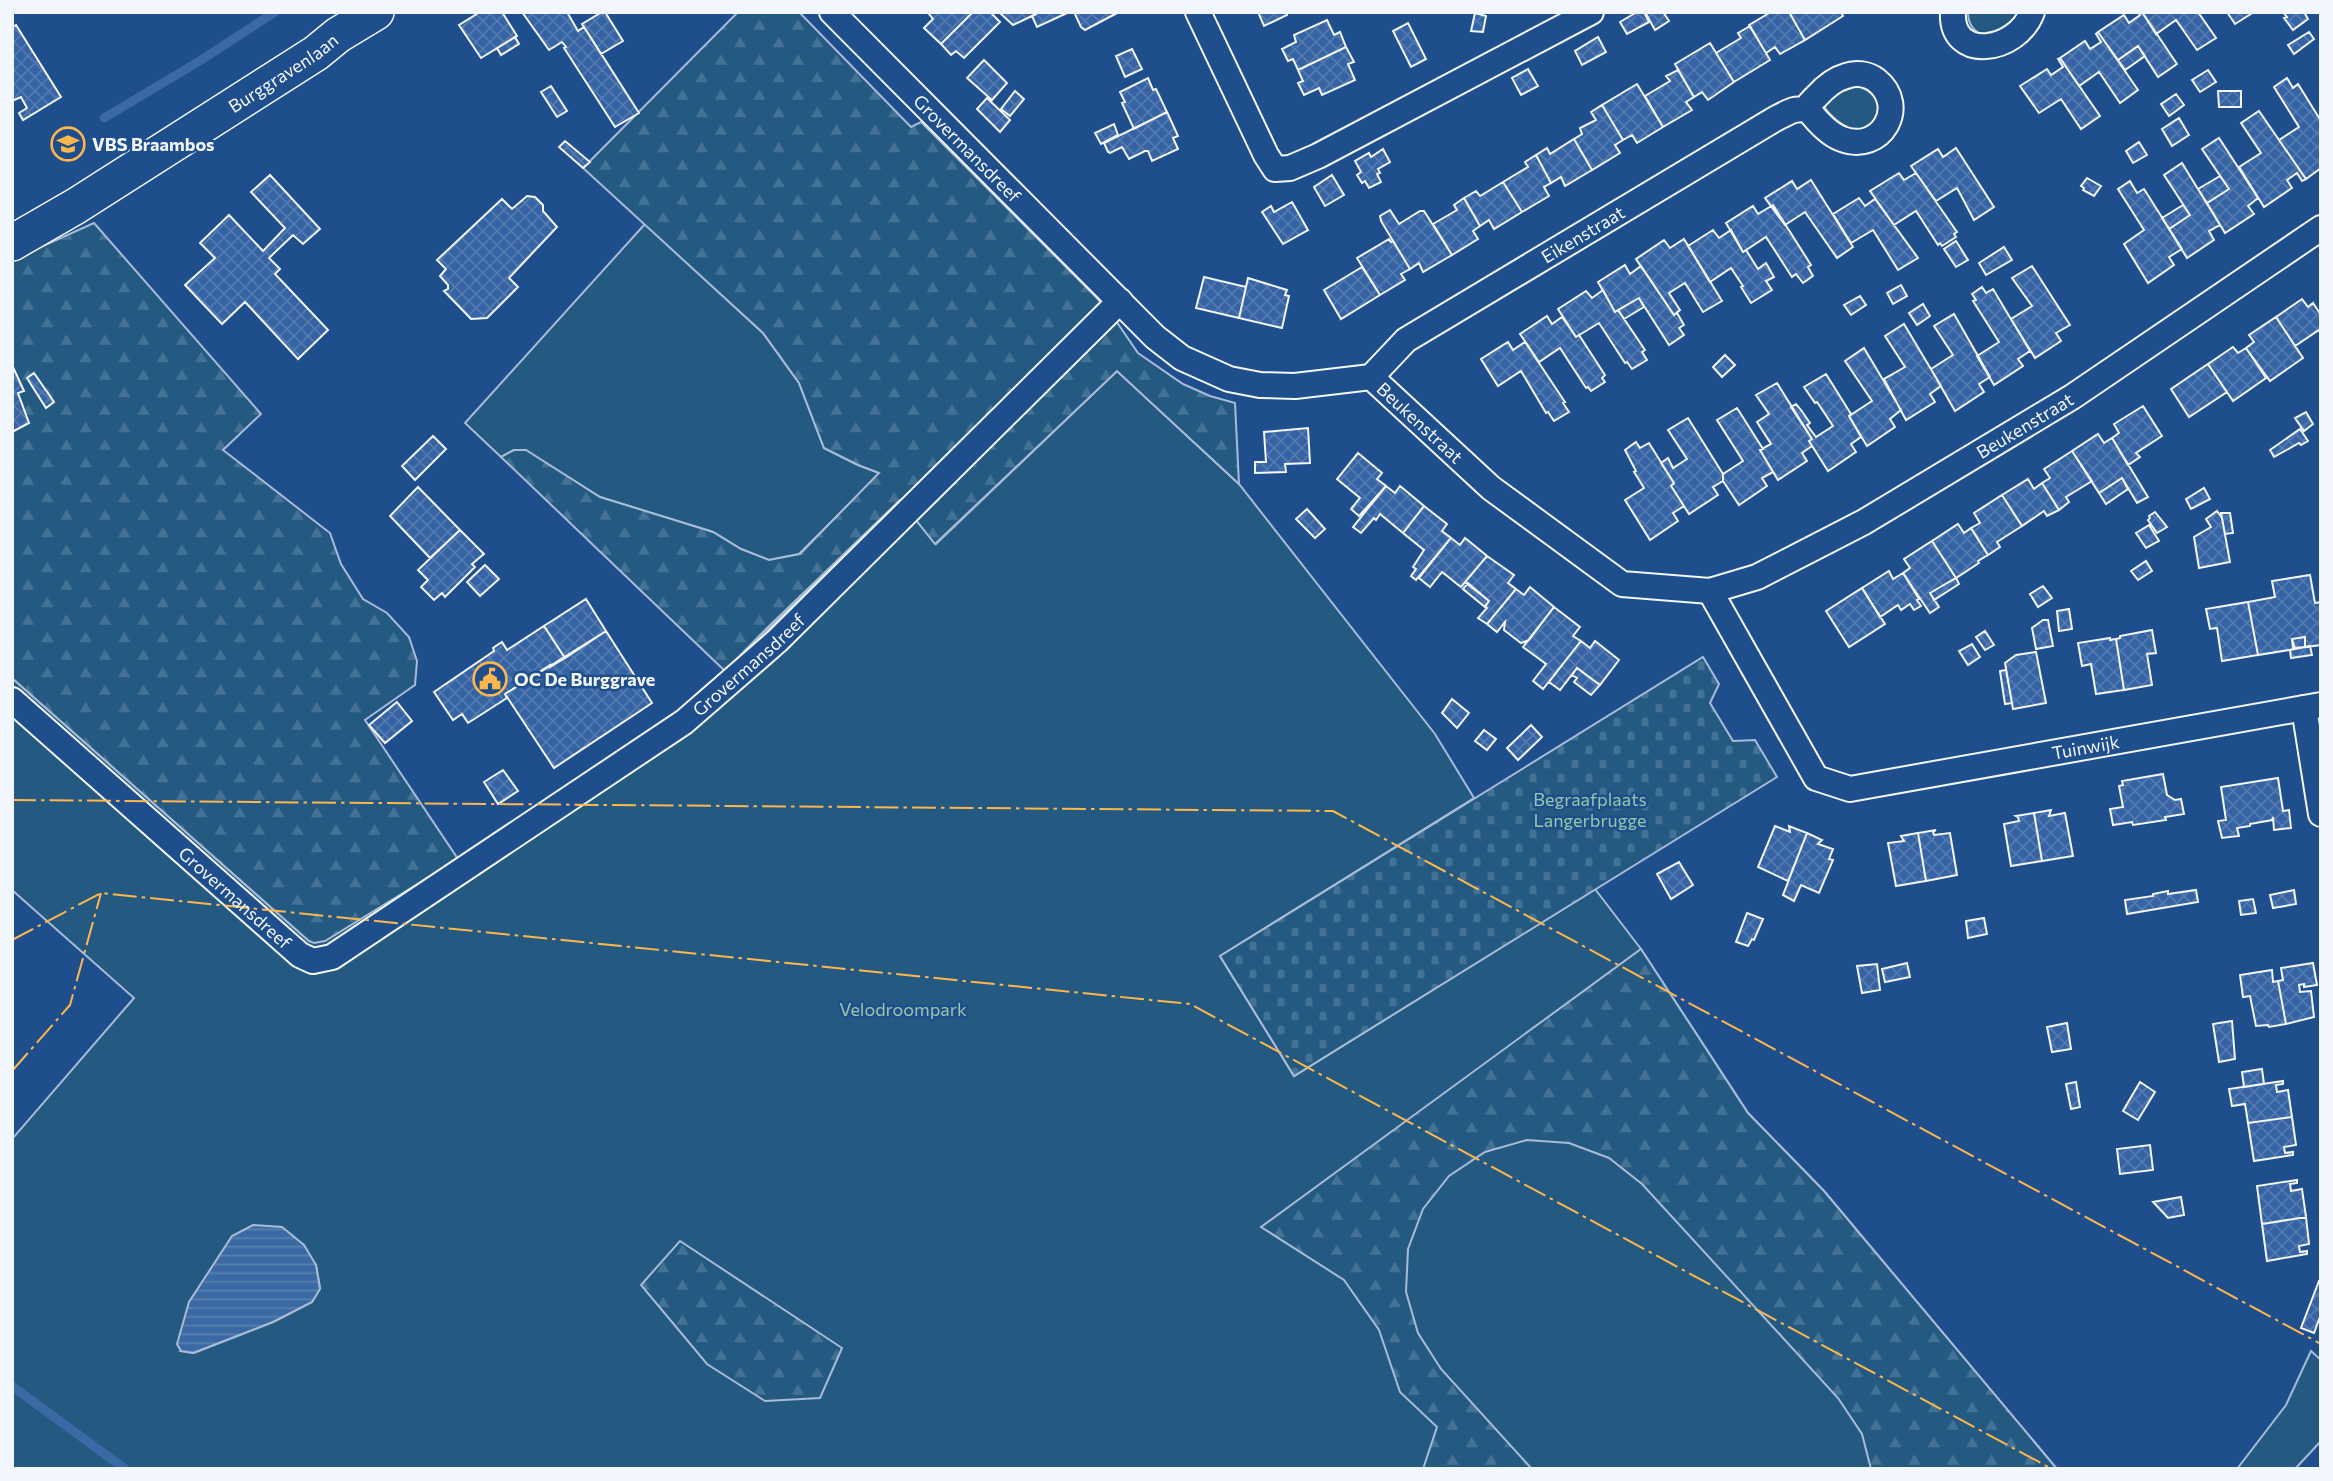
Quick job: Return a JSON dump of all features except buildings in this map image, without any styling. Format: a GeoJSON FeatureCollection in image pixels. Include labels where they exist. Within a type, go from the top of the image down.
{"type":"FeatureCollection","features":[{"type":"Feature","properties":{"kind":"main road","name":"Burggravenlaan"},"geometry":{"type":"LineString","coordinates":[[12,243],[160,153],[376,12]]}},
{"type":"Feature","properties":{"kind":"street","name":"Grovermansdreef"},"geometry":{"type":"LineString","coordinates":[[12,700],[300,955],[313,961],[332,957],[684,722],[777,641],[1120,301],[832,12]]}},
{"type":"Feature","properties":{"kind":"street"},"geometry":{"type":"LineString","coordinates":[[1199,12],[1229,79],[1275,169],[1290,168],[1318,156],[1591,12]]}},
{"type":"Feature","properties":{"kind":"street"},"geometry":{"type":"LineString","coordinates":[[1953,12],[1954,28],[1962,40],[1985,46],[2004,43],[2015,36],[2023,29],[2032,12]]}},
{"type":"Feature","properties":{"kind":"street","name":"Eikenstraat"},"geometry":{"type":"LineString","coordinates":[[1371,377],[1406,340],[1775,119],[1793,110],[1807,108]]}},
{"type":"Feature","properties":{"kind":"street","name":"Beukenstraat"},"geometry":{"type":"LineString","coordinates":[[1120,301],[1155,337],[1182,358],[1229,379],[1260,385],[1295,386],[1371,377],[1491,488],[1622,584],[1710,591],[1757,577],[1864,522],[2072,397],[2321,228]]}},
{"type":"Feature","properties":{"kind":"street","name":"Tuinwijk"},"geometry":{"type":"LineString","coordinates":[[1710,591],[1816,778],[1850,789],[2312,707]]}},
{"type":"Feature","properties":{"kind":"street"},"geometry":{"type":"LineString","coordinates":[[2312,707],[2321,814]]}},
{"type":"Feature","properties":{"kind":"green space"},"geometry":{"type":"Polygon","coordinates":[[[738,12],[799,12],[911,127],[921,122],[1096,297],[1138,353],[1183,384],[1235,403],[1239,484],[1117,371],[935,544],[900,500],[725,671],[501,457],[514,450],[526,450],[600,497],[713,532],[741,549],[769,560],[800,554],[879,473],[824,448],[799,383],[763,333],[583,168],[738,12]]]}},
{"type":"Feature","properties":{"kind":"green space"},"geometry":{"type":"Polygon","coordinates":[[[1968,12],[2018,12],[2018,17],[2000,32],[1981,35],[1971,25],[1968,12]]]}},
{"type":"Feature","properties":{"kind":"green space"},"geometry":{"type":"Polygon","coordinates":[[[1856,86],[1869,92],[1876,100],[1878,109],[1876,118],[1862,129],[1851,129],[1839,122],[1824,106],[1835,94],[1856,86]]]}},
{"type":"Feature","properties":{"kind":"green space"},"geometry":{"type":"Polygon","coordinates":[[[94,223],[261,414],[223,450],[330,533],[341,564],[363,599],[387,613],[409,637],[417,661],[415,685],[365,720],[458,859],[325,941],[309,941],[12,678],[12,260],[94,223]]]}},
{"type":"Feature","properties":{"kind":"green space"},"geometry":{"type":"Polygon","coordinates":[[[645,224],[763,333],[799,383],[824,448],[880,473],[799,554],[769,560],[741,549],[713,532],[600,497],[547,464],[514,450],[501,457],[465,423],[645,224]]]}},
{"type":"Feature","properties":{"kind":"green space","name":"Velodroompark"},"geometry":{"type":"Polygon","coordinates":[[[1117,371],[1239,484],[1435,734],[1474,798],[1220,956],[1294,1076],[1595,889],[1641,949],[1748,1113],[1824,1191],[2057,1469],[12,1469],[12,1139],[134,998],[12,890],[12,678],[309,941],[458,859],[677,714],[725,671],[901,499],[936,544],[1117,371]],[[316,1265],[181,1351],[194,1353],[273,1322],[312,1302],[320,1288],[316,1265]]]}},
{"type":"Feature","properties":{"kind":"green space","name":"Begraafplaats Langerbrugge"},"geometry":{"type":"Polygon","coordinates":[[[1703,657],[1719,684],[1710,703],[1733,741],[1755,740],[1777,777],[1294,1076],[1220,956],[1703,657]]]}},
{"type":"Feature","properties":{"kind":"green space"},"geometry":{"type":"Polygon","coordinates":[[[1641,949],[1748,1113],[1824,1191],[2057,1469],[1871,1469],[1862,1434],[1838,1398],[1642,1184],[1609,1158],[1569,1143],[1527,1140],[1485,1152],[1449,1176],[1423,1209],[1408,1249],[1406,1292],[1418,1333],[1441,1369],[1532,1469],[1423,1469],[1437,1427],[1400,1392],[1379,1330],[1344,1280],[1261,1227],[1641,949]]]}},
{"type":"Feature","properties":{"kind":"green space"},"geometry":{"type":"Polygon","coordinates":[[[680,1241],[842,1348],[820,1398],[765,1401],[707,1364],[641,1285],[680,1241]]]}},
{"type":"Feature","properties":{"kind":"green space"},"geometry":{"type":"Polygon","coordinates":[[[2311,1351],[2321,1360],[2321,1441],[2295,1469],[2237,1469],[2286,1405],[2311,1351]]]}},
{"type":"Feature","properties":{"kind":"shaded area"},"geometry":{"type":"Polygon","coordinates":[[[253,1225],[282,1227],[304,1245],[316,1265],[320,1289],[312,1302],[273,1322],[193,1353],[181,1351],[177,1344],[189,1302],[232,1236],[253,1225]]]}},
{"type":"Feature","properties":{"kind":"waterway"},"geometry":{"type":"LineString","coordinates":[[104,118],[275,12]]}},
{"type":"Feature","properties":{"kind":"waterway"},"geometry":{"type":"LineString","coordinates":[[12,1386],[125,1469]]}},
{"type":"Feature","properties":{"kind":"power"},"geometry":{"type":"LineString","coordinates":[[12,800],[1333,811],[2321,1344]]}},
{"type":"Feature","properties":{"kind":"power"},"geometry":{"type":"LineString","coordinates":[[12,940],[101,893],[1190,1004],[2052,1469]]}},
{"type":"Feature","properties":{"kind":"power"},"geometry":{"type":"LineString","coordinates":[[12,1071],[70,1005],[101,893]]}},
{"type":"Feature","properties":{"kind":"place","name":"VBS Braambos"},"geometry":{"type":"Point","coordinates":[68,144]}},
{"type":"Feature","properties":{"kind":"place","name":"OC De Burggrave"},"geometry":{"type":"Point","coordinates":[490,679]}}]}
